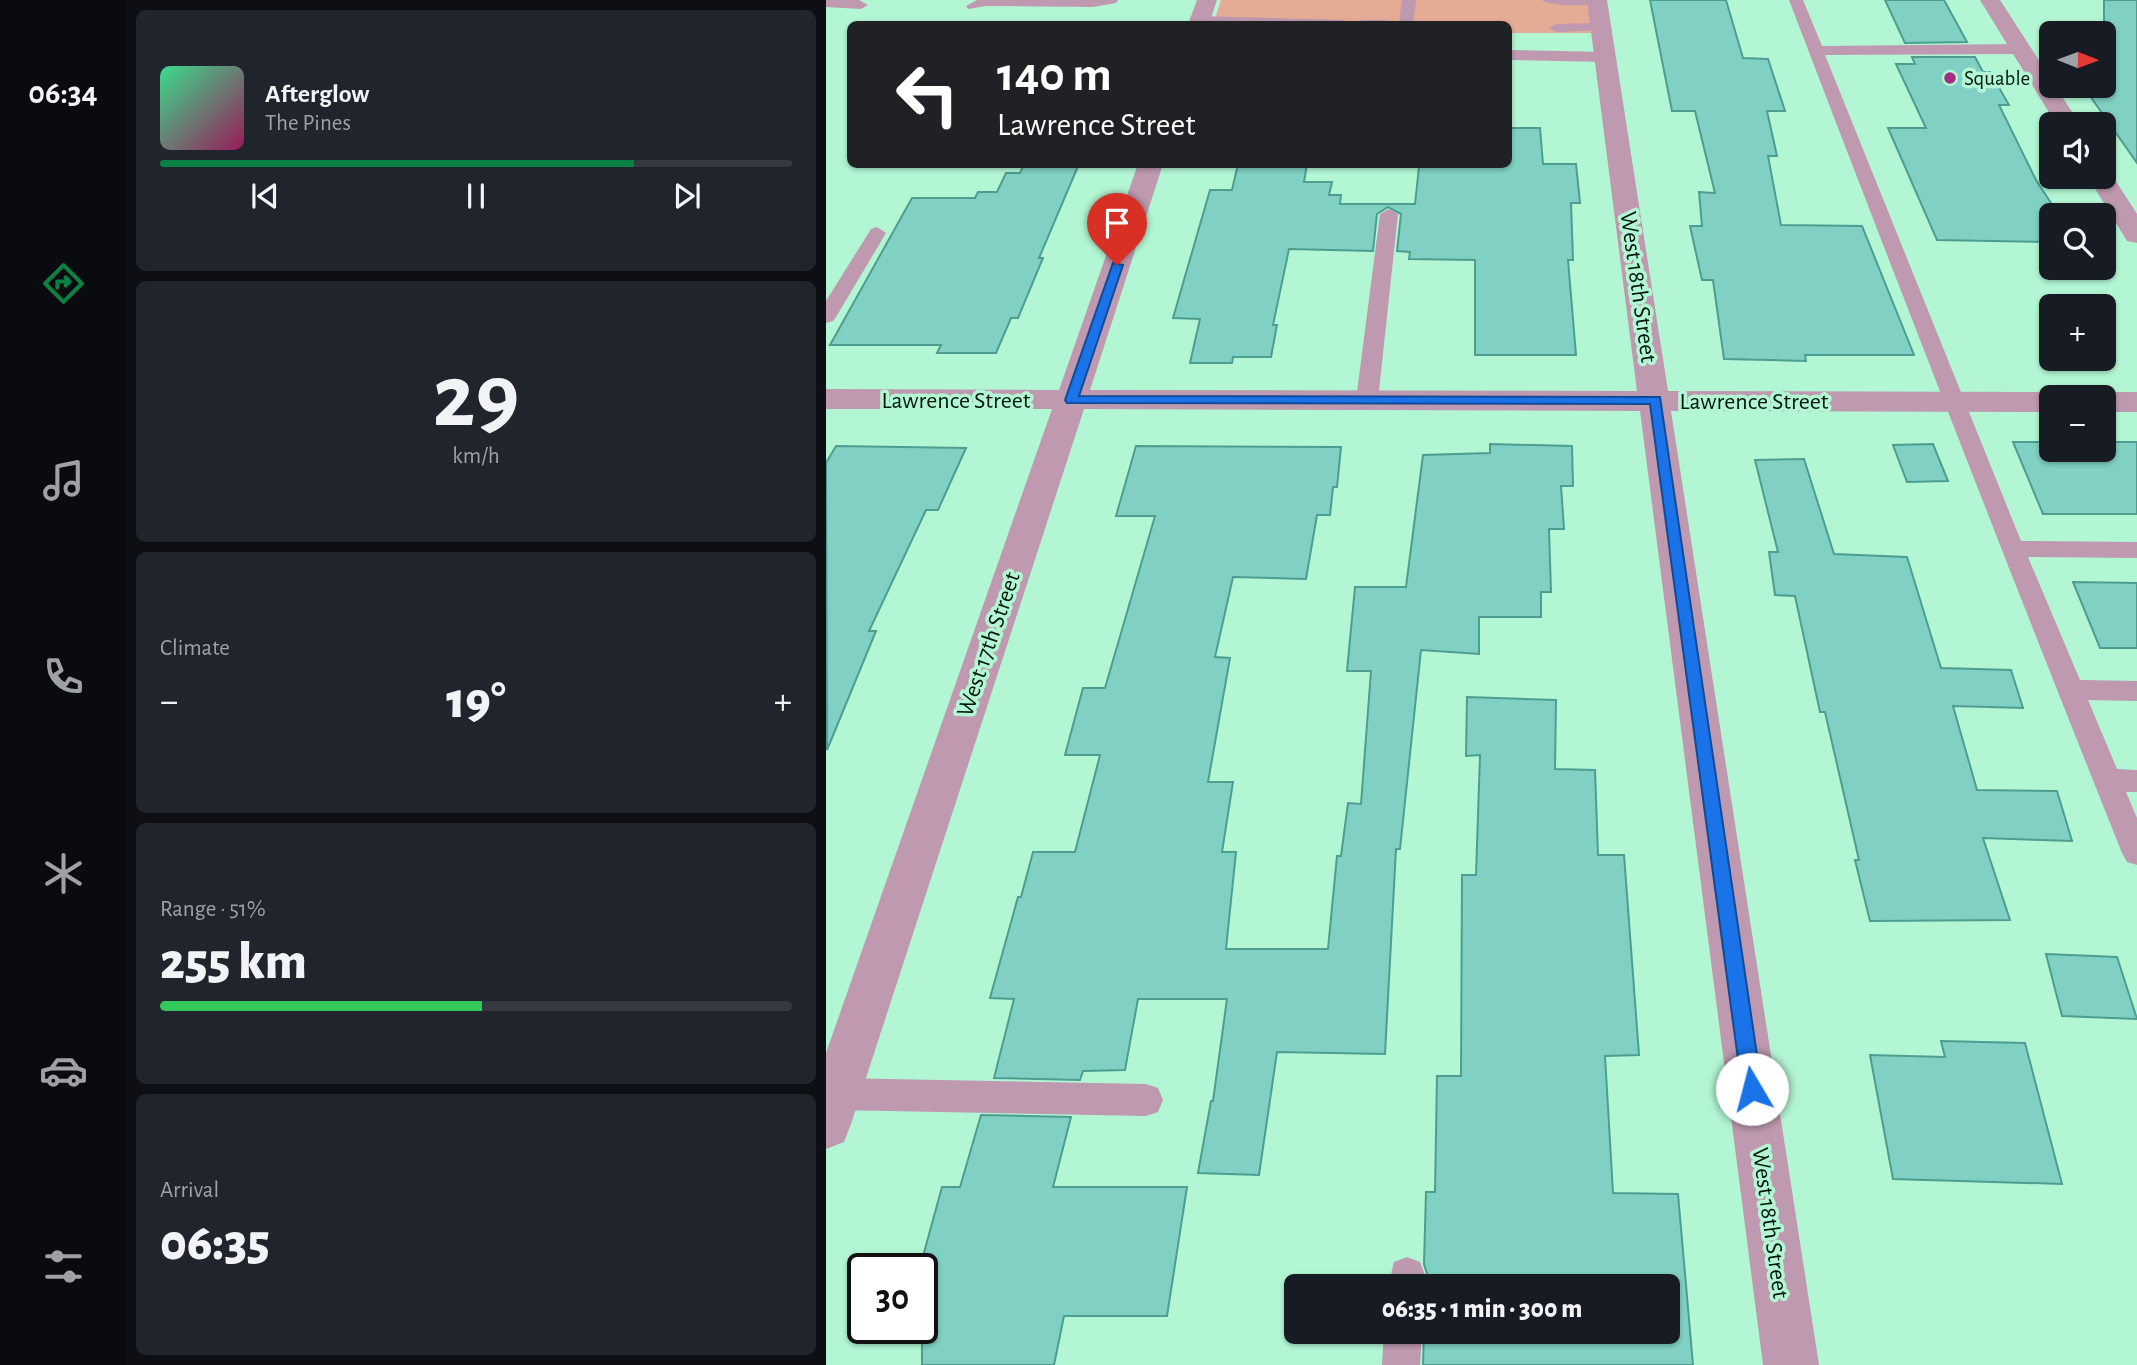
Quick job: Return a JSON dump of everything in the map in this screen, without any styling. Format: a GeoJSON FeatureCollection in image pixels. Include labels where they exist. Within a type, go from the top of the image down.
{"type":"FeatureCollection","features":[{"type":"Feature","properties":{"kind":"street"},"geometry":{"type":"LineString","coordinates":[[1995,1],[2060,112]]}},
{"type":"Feature","properties":{"kind":"street","name":"West 18th Street"},"geometry":{"type":"LineString","coordinates":[[1600,21],[1656,400],[1791,1365]]}},
{"type":"Feature","properties":{"kind":"street","name":"West 17th Street"},"geometry":{"type":"LineString","coordinates":[[831,1109],[1150,168]]}},
{"type":"Feature","properties":{"kind":"street"},"geometry":{"type":"LineString","coordinates":[[2108,189],[2137,235]]}},
{"type":"Feature","properties":{"kind":"street","name":"Lawrence Street"},"geometry":{"type":"LineString","coordinates":[[826,400],[2039,402]]}},
{"type":"Feature","properties":{"kind":"street"},"geometry":{"type":"LineString","coordinates":[[2116,402],[2137,402]]}},
{"type":"Feature","properties":{"kind":"lane"},"geometry":{"type":"LineString","coordinates":[[981,3],[1093,3],[1111,0]]}},
{"type":"Feature","properties":{"kind":"lane"},"geometry":{"type":"LineString","coordinates":[[1406,21],[1409,0]]}},
{"type":"Feature","properties":{"kind":"lane"},"geometry":{"type":"LineString","coordinates":[[1549,0],[1600,21]]}},
{"type":"Feature","properties":{"kind":"lane"},"geometry":{"type":"LineString","coordinates":[[1797,2],[1953,402],[2137,853]]}},
{"type":"Feature","properties":{"kind":"lane"},"geometry":{"type":"LineString","coordinates":[[826,3],[858,3]]}},
{"type":"Feature","properties":{"kind":"lane"},"geometry":{"type":"LineString","coordinates":[[1202,15],[1253,21]]}},
{"type":"Feature","properties":{"kind":"lane"},"geometry":{"type":"LineString","coordinates":[[1556,27],[1600,21]]}},
{"type":"Feature","properties":{"kind":"lane"},"geometry":{"type":"LineString","coordinates":[[1512,54],[1600,21]]}},
{"type":"Feature","properties":{"kind":"lane"},"geometry":{"type":"LineString","coordinates":[[1816,51],[2021,49]]}},
{"type":"Feature","properties":{"kind":"lane"},"geometry":{"type":"LineString","coordinates":[[1367,400],[1388,214]]}},
{"type":"Feature","properties":{"kind":"lane"},"geometry":{"type":"LineString","coordinates":[[826,317],[877,233]]}},
{"type":"Feature","properties":{"kind":"lane"},"geometry":{"type":"LineString","coordinates":[[2013,549],[2137,550]]}},
{"type":"Feature","properties":{"kind":"lane"},"geometry":{"type":"LineString","coordinates":[[2070,690],[2137,691]]}},
{"type":"Feature","properties":{"kind":"lane"},"geometry":{"type":"LineString","coordinates":[[2107,780],[2137,781]]}},
{"type":"Feature","properties":{"kind":"lane"},"geometry":{"type":"LineString","coordinates":[[831,1109],[1146,1100]]}},
{"type":"Feature","properties":{"kind":"lane"},"geometry":{"type":"LineString","coordinates":[[1401,1365],[1402,1344]]}},
{"type":"Feature","properties":{"kind":"shaded area"},"geometry":{"type":"Polygon","coordinates":[[[1221,0],[1589,0],[1593,33],[1512,33],[1512,21],[1214,21],[1221,0]]]}},
{"type":"Feature","properties":{"kind":"building"},"geometry":{"type":"Polygon","coordinates":[[[1650,0],[1726,0],[1743,58],[1768,59],[1785,111],[1767,111],[1777,156],[1768,156],[1781,225],[1862,226],[1914,355],[1805,355],[1806,361],[1724,359],[1713,280],[1702,280],[1690,226],[1702,226],[1699,192],[1715,193],[1695,111],[1672,111],[1650,0]]]}},
{"type":"Feature","properties":{"kind":"building"},"geometry":{"type":"Polygon","coordinates":[[[1885,0],[1944,0],[1967,42],[1905,43],[1885,0]]]}},
{"type":"Feature","properties":{"kind":"building"},"geometry":{"type":"Polygon","coordinates":[[[2104,0],[2137,0],[2137,163],[2116,133],[2116,112],[2101,112],[2091,98],[2116,98],[2116,21],[2104,21],[2104,0]]]}},
{"type":"Feature","properties":{"kind":"building"},"geometry":{"type":"Polygon","coordinates":[[[1912,57],[1975,57],[1983,72],[1990,72],[2009,105],[1999,105],[2039,189],[2042,189],[2051,203],[2039,203],[2039,242],[1937,240],[1888,128],[1926,128],[1896,64],[1915,64],[1912,57]]]}},
{"type":"Feature","properties":{"kind":"building"},"geometry":{"type":"Polygon","coordinates":[[[1512,128],[1540,128],[1543,164],[1576,164],[1580,203],[1571,203],[1573,260],[1568,260],[1576,355],[1475,355],[1475,260],[1409,259],[1410,252],[1397,251],[1401,214],[1388,207],[1377,214],[1373,251],[1289,249],[1273,325],[1277,325],[1271,357],[1233,357],[1232,363],[1190,363],[1200,319],[1173,318],[1210,190],[1232,190],[1237,168],[1306,168],[1304,182],[1332,182],[1329,195],[1341,195],[1340,204],[1415,204],[1419,168],[1512,168],[1512,128]]]}},
{"type":"Feature","properties":{"kind":"building"},"geometry":{"type":"Polygon","coordinates":[[[1022,168],[1077,168],[1039,258],[1043,258],[1018,318],[1011,318],[996,353],[937,353],[941,345],[830,345],[912,198],[975,198],[978,192],[997,192],[1006,173],[1020,173],[1022,168]]]}},
{"type":"Feature","properties":{"kind":"building"},"geometry":{"type":"Polygon","coordinates":[[[2013,442],[2039,442],[2039,462],[2116,462],[2116,442],[2137,442],[2137,514],[2043,514],[2013,442]]]}},
{"type":"Feature","properties":{"kind":"building"},"geometry":{"type":"Polygon","coordinates":[[[1490,444],[1572,446],[1573,486],[1561,486],[1564,529],[1549,529],[1551,592],[1541,592],[1541,617],[1479,617],[1479,654],[1421,650],[1400,849],[1396,849],[1385,1054],[1277,1052],[1259,1175],[1198,1173],[1213,1101],[1227,999],[1138,999],[1125,1070],[1083,1071],[1080,1080],[994,1078],[1014,999],[990,998],[1018,897],[1021,897],[1033,852],[1075,852],[1100,755],[1065,755],[1083,688],[1105,688],[1155,516],[1116,516],[1136,446],[1341,447],[1337,487],[1333,487],[1330,515],[1317,515],[1306,579],[1233,577],[1215,657],[1230,658],[1208,782],[1233,782],[1222,852],[1236,852],[1226,949],[1328,949],[1337,856],[1341,856],[1348,803],[1361,804],[1371,671],[1347,671],[1355,587],[1406,587],[1423,455],[1490,453],[1490,444]]]}},
{"type":"Feature","properties":{"kind":"building"},"geometry":{"type":"Polygon","coordinates":[[[1933,444],[1948,481],[1907,482],[1893,445],[1933,444]]]}},
{"type":"Feature","properties":{"kind":"building"},"geometry":{"type":"Polygon","coordinates":[[[836,446],[966,448],[938,510],[926,510],[869,631],[876,631],[827,750],[826,463],[836,446]]]}},
{"type":"Feature","properties":{"kind":"building"},"geometry":{"type":"Polygon","coordinates":[[[1804,459],[1834,554],[1907,557],[1941,668],[2011,670],[2023,708],[1953,706],[1977,790],[2057,791],[2072,841],[1983,838],[2010,920],[1870,921],[1825,712],[1820,712],[1795,596],[1775,595],[1769,552],[1778,552],[1755,460],[1804,459]]]}},
{"type":"Feature","properties":{"kind":"building"},"geometry":{"type":"Polygon","coordinates":[[[2073,582],[2137,583],[2137,648],[2100,648],[2073,582]]]}},
{"type":"Feature","properties":{"kind":"building"},"geometry":{"type":"Polygon","coordinates":[[[1467,697],[1556,700],[1555,769],[1595,770],[1598,855],[1624,855],[1639,1055],[1605,1056],[1613,1193],[1678,1194],[1693,1365],[1423,1365],[1424,1344],[1680,1344],[1680,1274],[1427,1274],[1424,1264],[1426,1192],[1435,1192],[1437,1076],[1461,1076],[1462,875],[1476,875],[1480,755],[1466,756],[1467,697]]]}},
{"type":"Feature","properties":{"kind":"building"},"geometry":{"type":"Polygon","coordinates":[[[2046,954],[2117,957],[2137,1019],[2062,1016],[2046,954]]]}},
{"type":"Feature","properties":{"kind":"building"},"geometry":{"type":"Polygon","coordinates":[[[1941,1041],[2025,1043],[2062,1184],[1893,1179],[1870,1055],[1945,1057],[1941,1041]]]}},
{"type":"Feature","properties":{"kind":"building"},"geometry":{"type":"Polygon","coordinates":[[[981,1115],[1071,1117],[1053,1187],[1187,1187],[1167,1316],[1064,1316],[1054,1365],[922,1365],[922,1344],[938,1344],[938,1253],[924,1253],[942,1187],[960,1187],[981,1115]]]}},
{"type":"Feature","properties":{"kind":"place","name":"Squable"},"geometry":{"type":"Point","coordinates":[1950,78]}},
{"type":"Feature","properties":{"kind":"route"},"geometry":{"type":"LineString","coordinates":[[1117,265],[1072,400],[1656,400],[1752,1089]]}}]}
